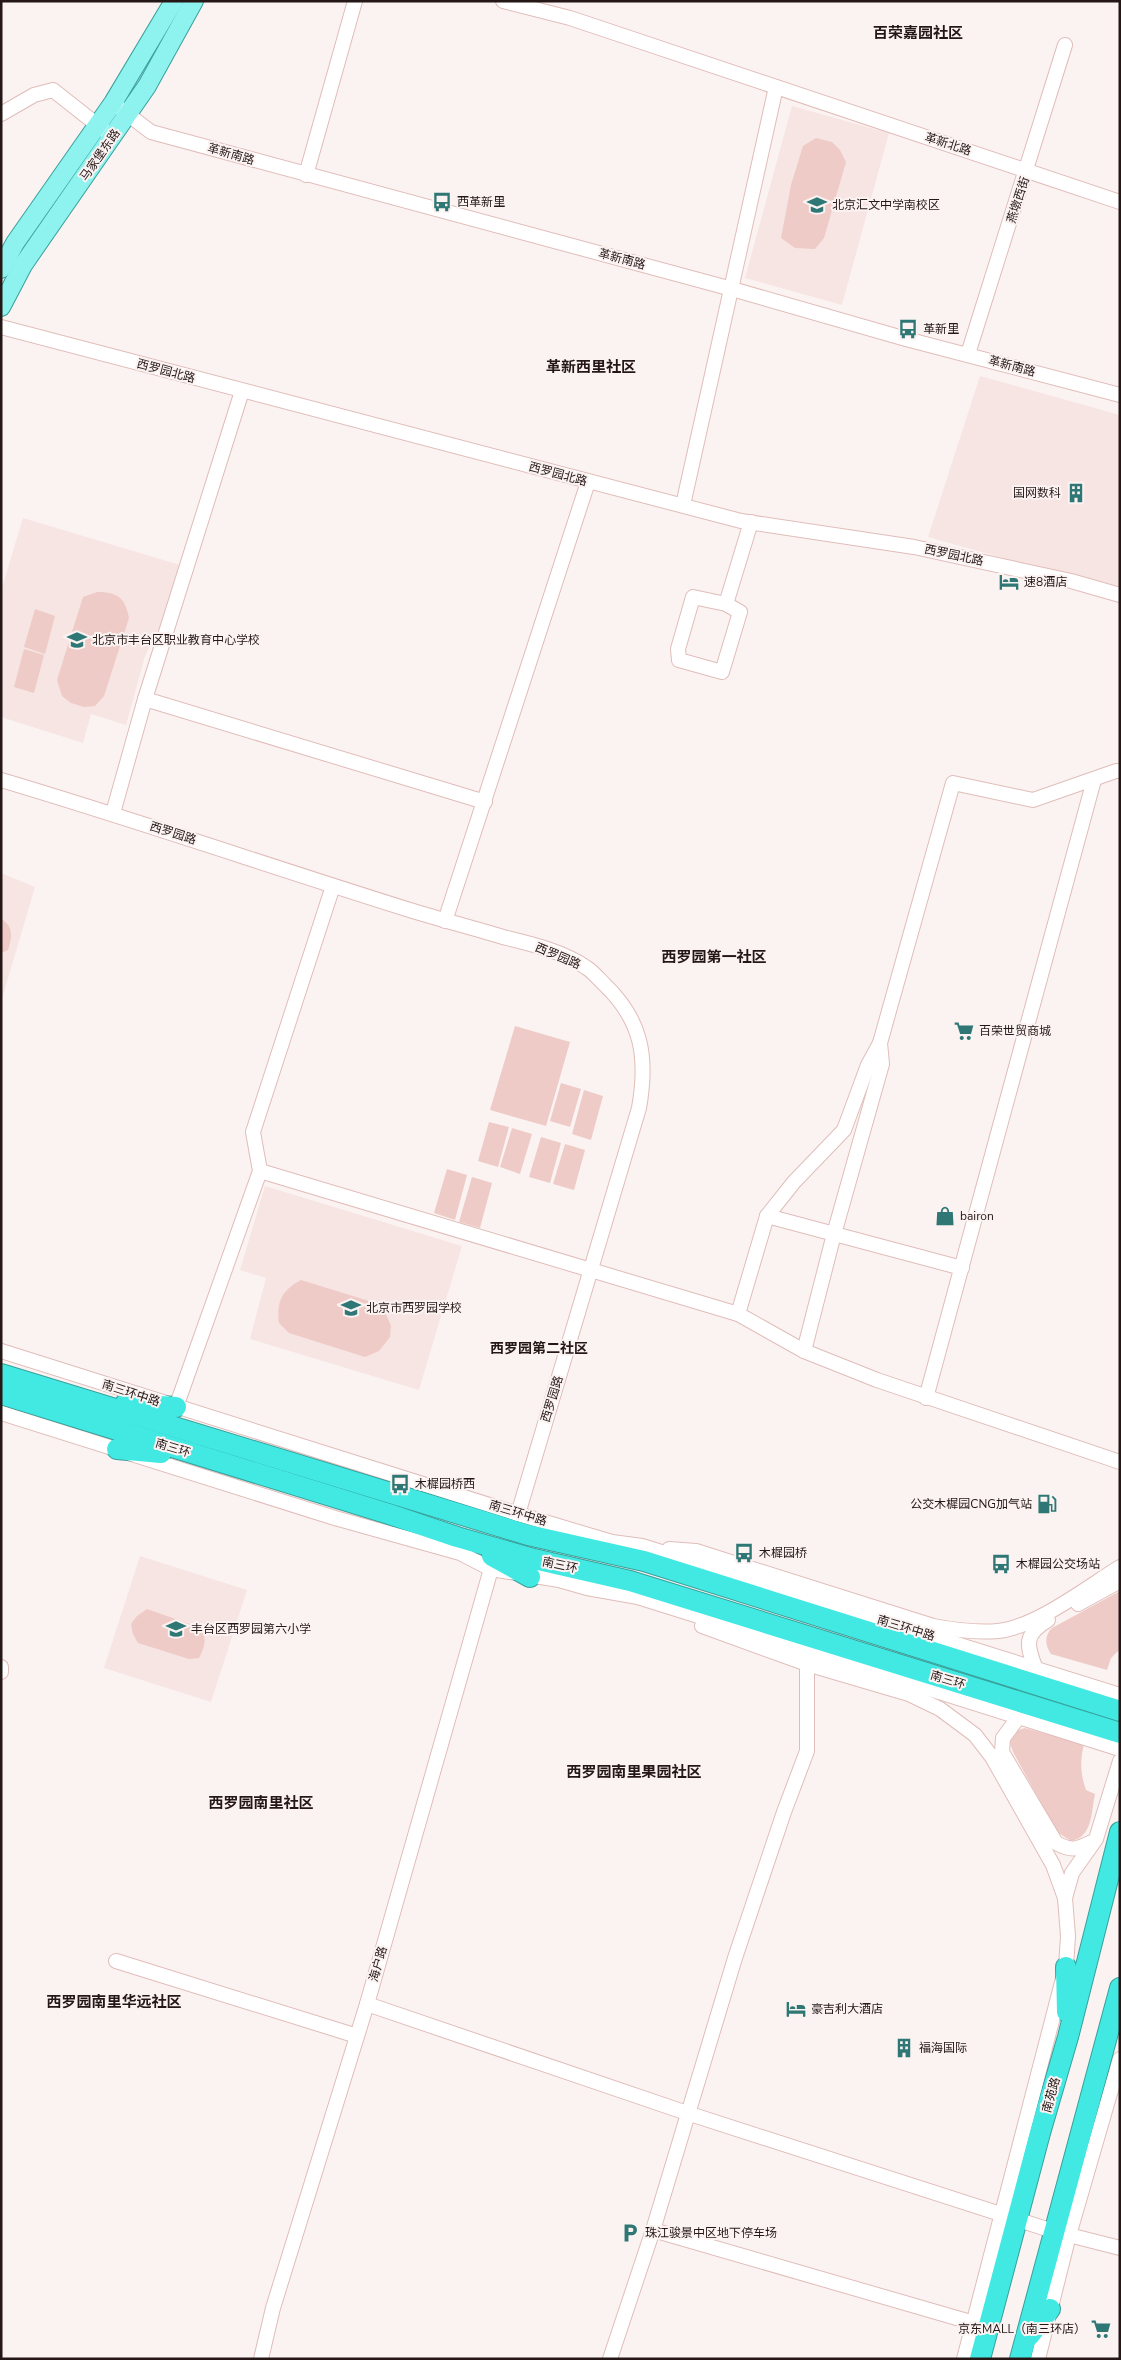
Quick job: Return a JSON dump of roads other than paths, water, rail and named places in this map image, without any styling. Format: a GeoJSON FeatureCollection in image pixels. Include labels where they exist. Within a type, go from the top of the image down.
{"type":"FeatureCollection","features":[{"type":"Feature","properties":{"kind":"highway","name":"南三环"},"geometry":{"type":"LineString","coordinates":[[1,1374],[528,1535],[643,1554],[1120,1711]]}},
{"type":"Feature","properties":{"kind":"highway","name":"南三环"},"geometry":{"type":"LineString","coordinates":[[1,1394],[389,1514],[457,1538],[534,1559],[630,1581],[1120,1733]]}},
{"type":"Feature","properties":{"kind":"highway"},"geometry":{"type":"LineString","coordinates":[[87,1401],[176,1407]]}},
{"type":"Feature","properties":{"kind":"highway"},"geometry":{"type":"LineString","coordinates":[[117,1449],[203,1457]]}},
{"type":"Feature","properties":{"kind":"highway"},"geometry":{"type":"LineString","coordinates":[[457,1538],[530,1577]]}},
{"type":"Feature","properties":{"kind":"highway"},"geometry":{"type":"LineString","coordinates":[[612,1542],[643,1554]]}},
{"type":"Feature","properties":{"kind":"highway"},"geometry":{"type":"LineString","coordinates":[[638,1598],[664,1592]]}},
{"type":"Feature","properties":{"kind":"highway","name":"南苑路"},"geometry":{"type":"LineString","coordinates":[[980,2359],[1010,2216],[1068,2037],[1120,1832]]}},
{"type":"Feature","properties":{"kind":"highway"},"geometry":{"type":"LineString","coordinates":[[1066,1967],[1068,2037]]}},
{"type":"Feature","properties":{"kind":"highway"},"geometry":{"type":"LineString","coordinates":[[1022,2350],[1061,2233],[1107,2031],[1120,1988]]}},
{"type":"Feature","properties":{"kind":"highway"},"geometry":{"type":"LineString","coordinates":[[1107,2031],[1120,2008]]}},
{"type":"Feature","properties":{"kind":"highway"},"geometry":{"type":"LineString","coordinates":[[1022,2350],[1050,2309]]}},
{"type":"Feature","properties":{"kind":"main road","name":"马家堡东路"},"geometry":{"type":"LineString","coordinates":[[1,269],[16,243],[113,103],[174,1]]}},
{"type":"Feature","properties":{"kind":"main road","name":"马家堡东路"},"geometry":{"type":"LineString","coordinates":[[1,307],[23,264],[113,137],[147,85],[194,1]]}},
{"type":"Feature","properties":{"kind":"street"},"geometry":{"type":"LineString","coordinates":[[306,175],[355,1]]}},
{"type":"Feature","properties":{"kind":"street","name":"革新北路"},"geometry":{"type":"LineString","coordinates":[[503,1],[570,18],[1120,202]]}},
{"type":"Feature","properties":{"kind":"street","name":"燕墩西街"},"geometry":{"type":"LineString","coordinates":[[968,354],[1065,45]]}},
{"type":"Feature","properties":{"kind":"street"},"geometry":{"type":"LineString","coordinates":[[683,505],[776,87]]}},
{"type":"Feature","properties":{"kind":"street"},"geometry":{"type":"LineString","coordinates":[[1,114],[34,95],[53,90],[113,137]]}},
{"type":"Feature","properties":{"kind":"street","name":"革新南路"},"geometry":{"type":"LineString","coordinates":[[113,103],[129,113],[151,132],[732,289],[906,339],[1120,395]]}},
{"type":"Feature","properties":{"kind":"street","name":"西罗园北路"},"geometry":{"type":"LineString","coordinates":[[1,327],[588,482],[751,522],[914,547],[1071,580],[1120,596]]}},
{"type":"Feature","properties":{"kind":"street"},"geometry":{"type":"LineString","coordinates":[[113,813],[145,699],[242,391]]}},
{"type":"Feature","properties":{"kind":"street"},"geometry":{"type":"LineString","coordinates":[[445,921],[588,482]]}},
{"type":"Feature","properties":{"kind":"street"},"geometry":{"type":"LineString","coordinates":[[726,604],[751,522]]}},
{"type":"Feature","properties":{"kind":"street"},"geometry":{"type":"LineString","coordinates":[[693,597],[726,604],[740,612],[722,672],[679,660],[678,649],[693,597]]}},
{"type":"Feature","properties":{"kind":"street"},"geometry":{"type":"LineString","coordinates":[[145,699],[485,802]]}},
{"type":"Feature","properties":{"kind":"street"},"geometry":{"type":"LineString","coordinates":[[738,1314],[767,1216],[794,1182],[844,1130],[868,1065],[880,1043],[953,783],[1034,800],[1094,780],[1116,770],[1120,771]]}},
{"type":"Feature","properties":{"kind":"street","name":"西罗园路"},"geometry":{"type":"LineString","coordinates":[[1,780],[113,813],[445,921],[545,948],[586,967],[615,994],[635,1024],[642,1048],[644,1081],[639,1108],[518,1514]]}},
{"type":"Feature","properties":{"kind":"street"},"geometry":{"type":"LineString","coordinates":[[926,1398],[1094,780]]}},
{"type":"Feature","properties":{"kind":"street"},"geometry":{"type":"LineString","coordinates":[[176,1407],[260,1170],[253,1132],[333,886]]}},
{"type":"Feature","properties":{"kind":"street"},"geometry":{"type":"LineString","coordinates":[[804,1351],[834,1234],[882,1064],[880,1043]]}},
{"type":"Feature","properties":{"kind":"street"},"geometry":{"type":"LineString","coordinates":[[260,1170],[738,1314],[804,1351],[926,1398],[1120,1462]]}},
{"type":"Feature","properties":{"kind":"street"},"geometry":{"type":"LineString","coordinates":[[767,1216],[962,1268]]}},
{"type":"Feature","properties":{"kind":"street","name":"南三环中路"},"geometry":{"type":"LineString","coordinates":[[1,1351],[612,1542]]}},
{"type":"Feature","properties":{"kind":"street"},"geometry":{"type":"LineString","coordinates":[[1,1413],[335,1518],[460,1553],[491,1569],[530,1577],[559,1580],[632,1601],[807,1664],[909,1694],[940,1709],[975,1736],[992,1757],[1053,1865],[1065,1898],[1068,1936],[1066,1967],[1010,2216],[974,2323],[964,2359]]}},
{"type":"Feature","properties":{"kind":"street"},"geometry":{"type":"LineString","coordinates":[[643,1554],[696,1551],[932,1626],[960,1631],[999,1631],[1032,1621],[1120,1567]]}},
{"type":"Feature","properties":{"kind":"street","name":"南三环中路"},"geometry":{"type":"LineString","coordinates":[[643,1554],[1120,1695]]}},
{"type":"Feature","properties":{"kind":"street","name":"海户路"},"geometry":{"type":"LineString","coordinates":[[261,2359],[273,2308],[367,2004],[491,1569]]}},
{"type":"Feature","properties":{"kind":"street"},"geometry":{"type":"LineString","coordinates":[[1036,1669],[1029,1652],[1028,1642],[1032,1632],[1040,1625],[1120,1581]]}},
{"type":"Feature","properties":{"kind":"street"},"geometry":{"type":"LineString","coordinates":[[587,1588],[638,1598],[951,1694],[1018,1718],[1120,1749]]}},
{"type":"Feature","properties":{"kind":"street"},"geometry":{"type":"LineString","coordinates":[[610,2359],[654,2230],[687,2113],[735,1958],[784,1812],[807,1751],[807,1664]]}},
{"type":"Feature","properties":{"kind":"street"},"geometry":{"type":"LineString","coordinates":[[1,1667],[1,1672]]}},
{"type":"Feature","properties":{"kind":"street"},"geometry":{"type":"LineString","coordinates":[[1018,1718],[1003,1738],[1002,1752],[1056,1843],[1068,1849],[1076,1849],[1094,1841]]}},
{"type":"Feature","properties":{"kind":"street"},"geometry":{"type":"LineString","coordinates":[[1065,1898],[1072,1873],[1094,1841],[1120,1761]]}},
{"type":"Feature","properties":{"kind":"street"},"geometry":{"type":"LineString","coordinates":[[1112,1790],[1110,1833],[1115,1852]]}},
{"type":"Feature","properties":{"kind":"street"},"geometry":{"type":"LineString","coordinates":[[116,1961],[357,2036]]}},
{"type":"Feature","properties":{"kind":"street"},"geometry":{"type":"LineString","coordinates":[[367,2004],[687,2113],[1061,2233],[1120,2248]]}},
{"type":"Feature","properties":{"kind":"street"},"geometry":{"type":"LineString","coordinates":[[1038,2359],[1050,2309],[1061,2233],[1120,2059]]}},
{"type":"Feature","properties":{"kind":"street"},"geometry":{"type":"LineString","coordinates":[[654,2230],[974,2323]]}},
{"type":"Feature","properties":{"kind":"place","name":"西革新里"},"geometry":{"type":"Point","coordinates":[442,202]}},
{"type":"Feature","properties":{"kind":"place","name":"北京汇文中学南校区"},"geometry":{"type":"Point","coordinates":[817,205]}},
{"type":"Feature","properties":{"kind":"place","name":"革新里"},"geometry":{"type":"Point","coordinates":[908,329]}},
{"type":"Feature","properties":{"kind":"place","name":"国网数科"},"geometry":{"type":"Point","coordinates":[1076,493]}},
{"type":"Feature","properties":{"kind":"place","name":"速8酒店"},"geometry":{"type":"Point","coordinates":[1009,582]}},
{"type":"Feature","properties":{"kind":"place","name":"北京市丰台区职业教育中心学校"},"geometry":{"type":"Point","coordinates":[77,640]}},
{"type":"Feature","properties":{"kind":"place","name":"百荣世贸商城"},"geometry":{"type":"Point","coordinates":[964,1031]}},
{"type":"Feature","properties":{"kind":"place","name":"bairon"},"geometry":{"type":"Point","coordinates":[945,1216]}},
{"type":"Feature","properties":{"kind":"place","name":"北京市西罗园学校"},"geometry":{"type":"Point","coordinates":[351,1308]}},
{"type":"Feature","properties":{"kind":"place","name":"木樨园桥西"},"geometry":{"type":"Point","coordinates":[400,1484]}},
{"type":"Feature","properties":{"kind":"place","name":"公交木樨园CNG加气站"},"geometry":{"type":"Point","coordinates":[1047,1504]}},
{"type":"Feature","properties":{"kind":"place","name":"木樨园桥"},"geometry":{"type":"Point","coordinates":[744,1553]}},
{"type":"Feature","properties":{"kind":"place","name":"木樨园公交场站"},"geometry":{"type":"Point","coordinates":[1001,1564]}},
{"type":"Feature","properties":{"kind":"place","name":"丰台区西罗园第六小学"},"geometry":{"type":"Point","coordinates":[176,1629]}},
{"type":"Feature","properties":{"kind":"place","name":"豪吉利大酒店"},"geometry":{"type":"Point","coordinates":[796,2009]}},
{"type":"Feature","properties":{"kind":"place","name":"福海国际"},"geometry":{"type":"Point","coordinates":[904,2048]}},
{"type":"Feature","properties":{"kind":"place","name":"珠江骏景中区地下停车场"},"geometry":{"type":"Point","coordinates":[630,2233]}},
{"type":"Feature","properties":{"kind":"place","name":"京东MALL（南三环店）"},"geometry":{"type":"Point","coordinates":[1101,2329]}},
{"type":"Feature","properties":{"kind":"district","name":"百荣嘉园社区"},"geometry":{"type":"Point","coordinates":[918,33]}},
{"type":"Feature","properties":{"kind":"district","name":"革新西里社区"},"geometry":{"type":"Point","coordinates":[591,367]}},
{"type":"Feature","properties":{"kind":"district","name":"西罗园第一社区"},"geometry":{"type":"Point","coordinates":[714,957]}},
{"type":"Feature","properties":{"kind":"district","name":"西罗园第二社区"},"geometry":{"type":"Point","coordinates":[539,1348]}},
{"type":"Feature","properties":{"kind":"district","name":"西罗园南里果园社区"},"geometry":{"type":"Point","coordinates":[634,1772]}},
{"type":"Feature","properties":{"kind":"district","name":"西罗园南里社区"},"geometry":{"type":"Point","coordinates":[261,1803]}},
{"type":"Feature","properties":{"kind":"district","name":"西罗园南里华远社区"},"geometry":{"type":"Point","coordinates":[114,2002]}}]}
